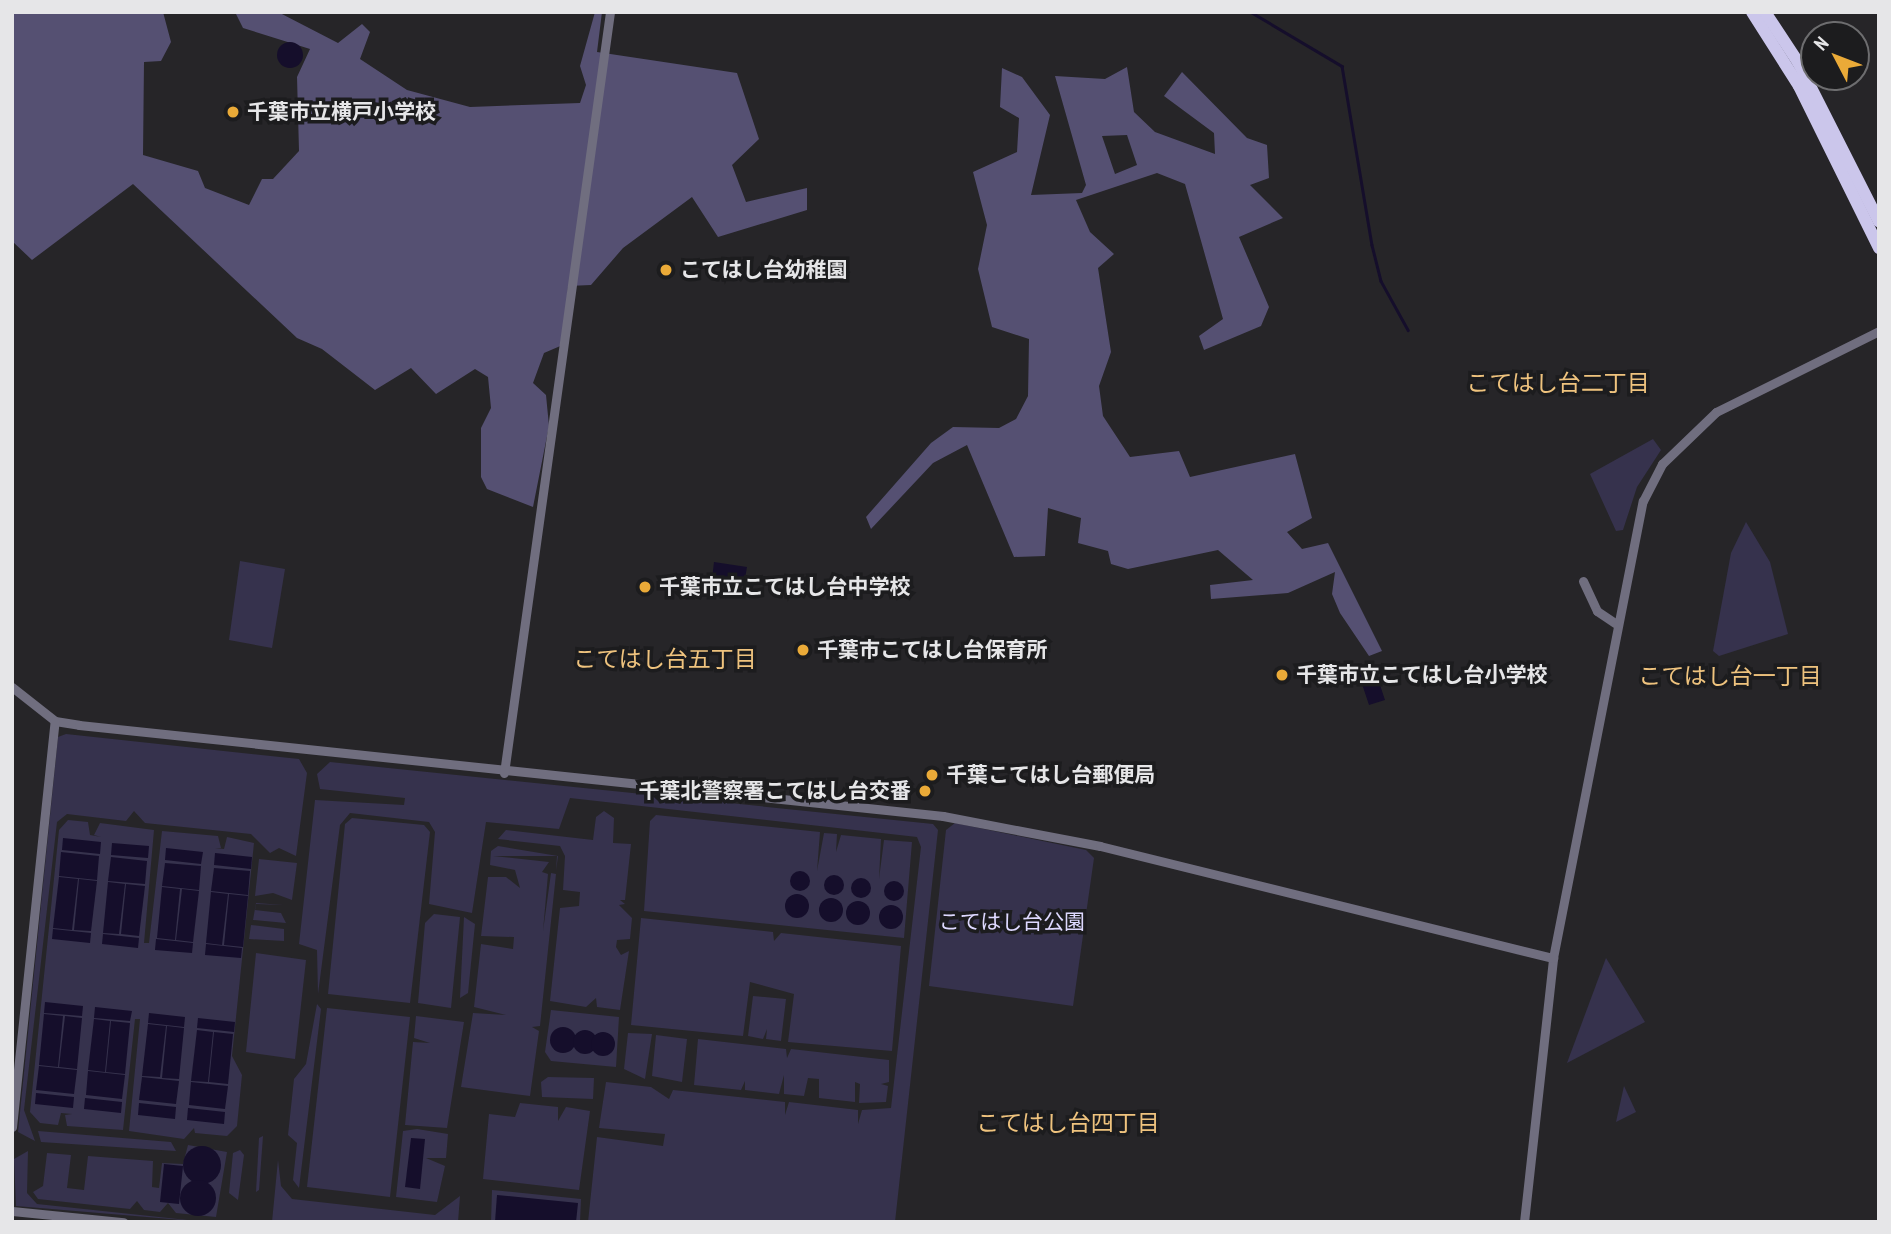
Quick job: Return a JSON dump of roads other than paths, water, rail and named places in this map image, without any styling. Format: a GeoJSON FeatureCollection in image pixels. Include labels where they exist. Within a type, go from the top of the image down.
{"type":"FeatureCollection","features":[{"type":"Feature","properties":{"kind":"highway"},"geometry":{"type":"LineString","coordinates":[[1752,12],[1799,86],[1879,248]]}},
{"type":"Feature","properties":{"kind":"highway"},"geometry":{"type":"LineString","coordinates":[[1765,12],[1798,62],[1879,222]]}},
{"type":"Feature","properties":{"kind":"street"},"geometry":{"type":"LineString","coordinates":[[504,773],[610,12]]}},
{"type":"Feature","properties":{"kind":"street"},"geometry":{"type":"LineString","coordinates":[[1524,1222],[1553,958],[1615,623],[1643,501],[1688,435],[1733,403],[1879,331]]}},
{"type":"Feature","properties":{"kind":"street"},"geometry":{"type":"LineString","coordinates":[[1583,580],[1597,611],[1615,623]]}},
{"type":"Feature","properties":{"kind":"street"},"geometry":{"type":"LineString","coordinates":[[12,687],[55,721],[504,773],[943,816],[1100,846],[1553,958]]}},
{"type":"Feature","properties":{"kind":"street"},"geometry":{"type":"LineString","coordinates":[[12,1127],[55,721]]}},
{"type":"Feature","properties":{"kind":"street"},"geometry":{"type":"LineString","coordinates":[[12,1211],[123,1222]]}},
{"type":"Feature","properties":{"kind":"waterway"},"geometry":{"type":"LineString","coordinates":[[1251,12],[1342,66],[1372,245],[1381,281],[1408,330]]}},
{"type":"Feature","properties":{"kind":"place","name":"千葉市立横戸小学校"},"geometry":{"type":"Point","coordinates":[233,112]}},
{"type":"Feature","properties":{"kind":"place","name":"こてはし台幼稚園"},"geometry":{"type":"Point","coordinates":[666,270]}},
{"type":"Feature","properties":{"kind":"place","name":"千葉市立こてはし台中学校"},"geometry":{"type":"Point","coordinates":[645,587]}},
{"type":"Feature","properties":{"kind":"place","name":"千葉市こてはし台保育所"},"geometry":{"type":"Point","coordinates":[803,650]}},
{"type":"Feature","properties":{"kind":"place","name":"千葉市立こてはし台小学校"},"geometry":{"type":"Point","coordinates":[1282,675]}},
{"type":"Feature","properties":{"kind":"place","name":"千葉こてはし台郵便局"},"geometry":{"type":"Point","coordinates":[932,775]}},
{"type":"Feature","properties":{"kind":"place","name":"千葉北警察署こてはし台交番"},"geometry":{"type":"Point","coordinates":[925,791]}},
{"type":"Feature","properties":{"kind":"district","name":"こてはし台二丁目"},"geometry":{"type":"Point","coordinates":[1558,383]}},
{"type":"Feature","properties":{"kind":"district","name":"こてはし台五丁目"},"geometry":{"type":"Point","coordinates":[665,659]}},
{"type":"Feature","properties":{"kind":"district","name":"こてはし台一丁目"},"geometry":{"type":"Point","coordinates":[1730,676]}},
{"type":"Feature","properties":{"kind":"district","name":"こてはし台四丁目"},"geometry":{"type":"Point","coordinates":[1068,1123]}},
{"type":"Feature","properties":{"kind":"park label","name":"こてはし台公園"},"geometry":{"type":"Point","coordinates":[1012,922]}}]}
